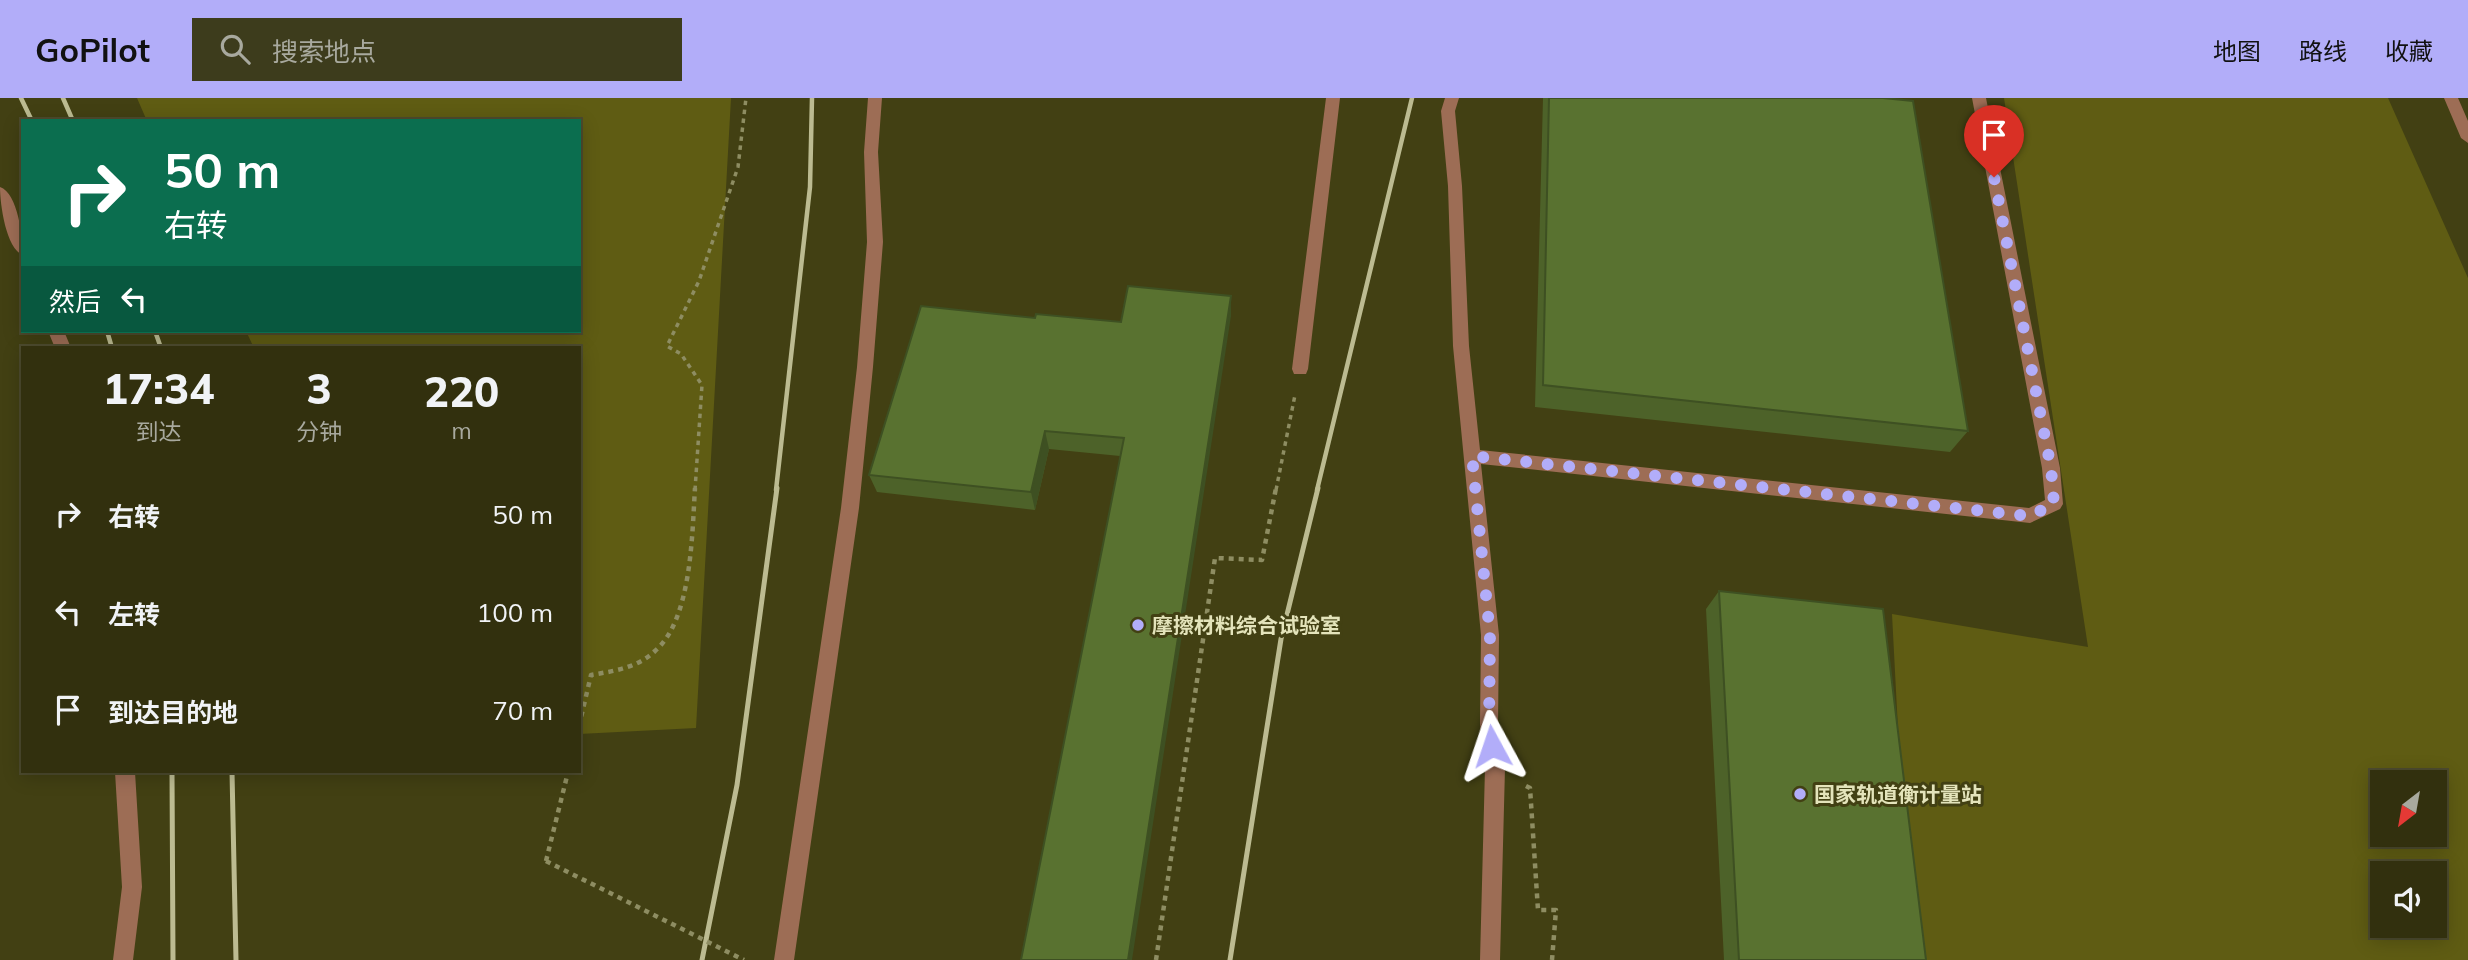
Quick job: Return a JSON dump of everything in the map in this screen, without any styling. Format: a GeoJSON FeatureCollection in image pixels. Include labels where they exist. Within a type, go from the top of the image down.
{"type":"FeatureCollection","features":[{"type":"Feature","properties":{"kind":"street"},"geometry":{"type":"LineString","coordinates":[[784,960],[850,508],[865,367],[875,242],[871,152],[875,98]]}},
{"type":"Feature","properties":{"kind":"street"},"geometry":{"type":"LineString","coordinates":[[1300,369],[1333,98]]}},
{"type":"Feature","properties":{"kind":"street"},"geometry":{"type":"LineString","coordinates":[[1452,98],[1448,111],[1455,186],[1461,346],[1490,635],[1489,724],[1495,768],[1489,960]]}},
{"type":"Feature","properties":{"kind":"street"},"geometry":{"type":"LineString","coordinates":[[1472,456],[2030,516],[2054,504],[2051,468],[1979,98]]}},
{"type":"Feature","properties":{"kind":"street"},"geometry":{"type":"LineString","coordinates":[[2451,98],[2468,138]]}},
{"type":"Feature","properties":{"kind":"street"},"geometry":{"type":"LineString","coordinates":[[0,193],[21,244]]}},
{"type":"Feature","properties":{"kind":"street"},"geometry":{"type":"LineString","coordinates":[[123,960],[132,887],[125,773]]}},
{"type":"Feature","properties":{"kind":"path"},"geometry":{"type":"LineString","coordinates":[[581,718],[592,675],[626,669],[656,651],[678,620],[692,542],[702,384],[681,354],[667,346],[699,281],[738,167],[746,98]]}},
{"type":"Feature","properties":{"kind":"path"},"geometry":{"type":"LineString","coordinates":[[1156,960],[1215,558],[1262,560],[1300,369]]}},
{"type":"Feature","properties":{"kind":"path"},"geometry":{"type":"LineString","coordinates":[[1495,768],[1530,788],[1538,910],[1556,911],[1552,960]]}},
{"type":"Feature","properties":{"kind":"path"},"geometry":{"type":"LineString","coordinates":[[568,773],[546,861],[744,960]]}},
{"type":"Feature","properties":{"kind":"shaded area"},"geometry":{"type":"Polygon","coordinates":[[[137,98],[731,98],[696,728],[581,734],[581,346],[253,346],[247,333],[581,333],[581,119],[146,119],[137,98]]]}},
{"type":"Feature","properties":{"kind":"shaded area"},"geometry":{"type":"Polygon","coordinates":[[[2004,98],[2388,98],[2468,278],[2468,960],[1910,960],[1892,614],[2088,647],[2004,98]]]}},
{"type":"Feature","properties":{"kind":"building"},"geometry":{"type":"Polygon","coordinates":[[[1549,98],[1883,98],[1913,101],[1968,431],[1543,385],[1549,98]]]}},
{"type":"Feature","properties":{"kind":"building"},"geometry":{"type":"Polygon","coordinates":[[[1128,286],[1231,296],[1128,960],[1021,960],[1124,438],[1045,431],[1031,492],[869,475],[921,306],[1035,318],[1036,314],[1121,322],[1128,286]]]}},
{"type":"Feature","properties":{"kind":"building","name":"国家轨道衡计量站"},"geometry":{"type":"Polygon","coordinates":[[[1719,591],[1883,609],[1926,960],[1739,960],[1719,591]]]}},
{"type":"Feature","properties":{"kind":"railway"},"geometry":{"type":"LineString","coordinates":[[21,98],[31,119]]}},
{"type":"Feature","properties":{"kind":"railway"},"geometry":{"type":"LineString","coordinates":[[63,98],[72,119]]}},
{"type":"Feature","properties":{"kind":"railway"},"geometry":{"type":"LineString","coordinates":[[776,490],[810,187],[812,98]]}},
{"type":"Feature","properties":{"kind":"railway"},"geometry":{"type":"LineString","coordinates":[[1317,490],[1412,98]]}},
{"type":"Feature","properties":{"kind":"railway"},"geometry":{"type":"LineString","coordinates":[[108,333],[111,346]]}},
{"type":"Feature","properties":{"kind":"railway"},"geometry":{"type":"LineString","coordinates":[[156,333],[160,346]]}},
{"type":"Feature","properties":{"kind":"railway"},"geometry":{"type":"LineString","coordinates":[[702,960],[737,785],[777,488]]}},
{"type":"Feature","properties":{"kind":"railway"},"geometry":{"type":"LineString","coordinates":[[1230,960],[1281,639],[1318,488]]}},
{"type":"Feature","properties":{"kind":"railway"},"geometry":{"type":"LineString","coordinates":[[172,773],[173,960]]}},
{"type":"Feature","properties":{"kind":"railway"},"geometry":{"type":"LineString","coordinates":[[232,773],[236,960]]}},
{"type":"Feature","properties":{"kind":"place","name":"摩擦材料综合试验室"},"geometry":{"type":"Point","coordinates":[1138,625]}},
{"type":"Feature","properties":{"kind":"place","name":"国家轨道衡计量站"},"geometry":{"type":"Point","coordinates":[1800,794]}},
{"type":"Feature","properties":{"kind":"route"},"geometry":{"type":"LineString","coordinates":[[1492,746],[1489,724],[1490,635],[1472,456],[2030,516],[2054,504],[2051,468],[1994,177]]}}]}
